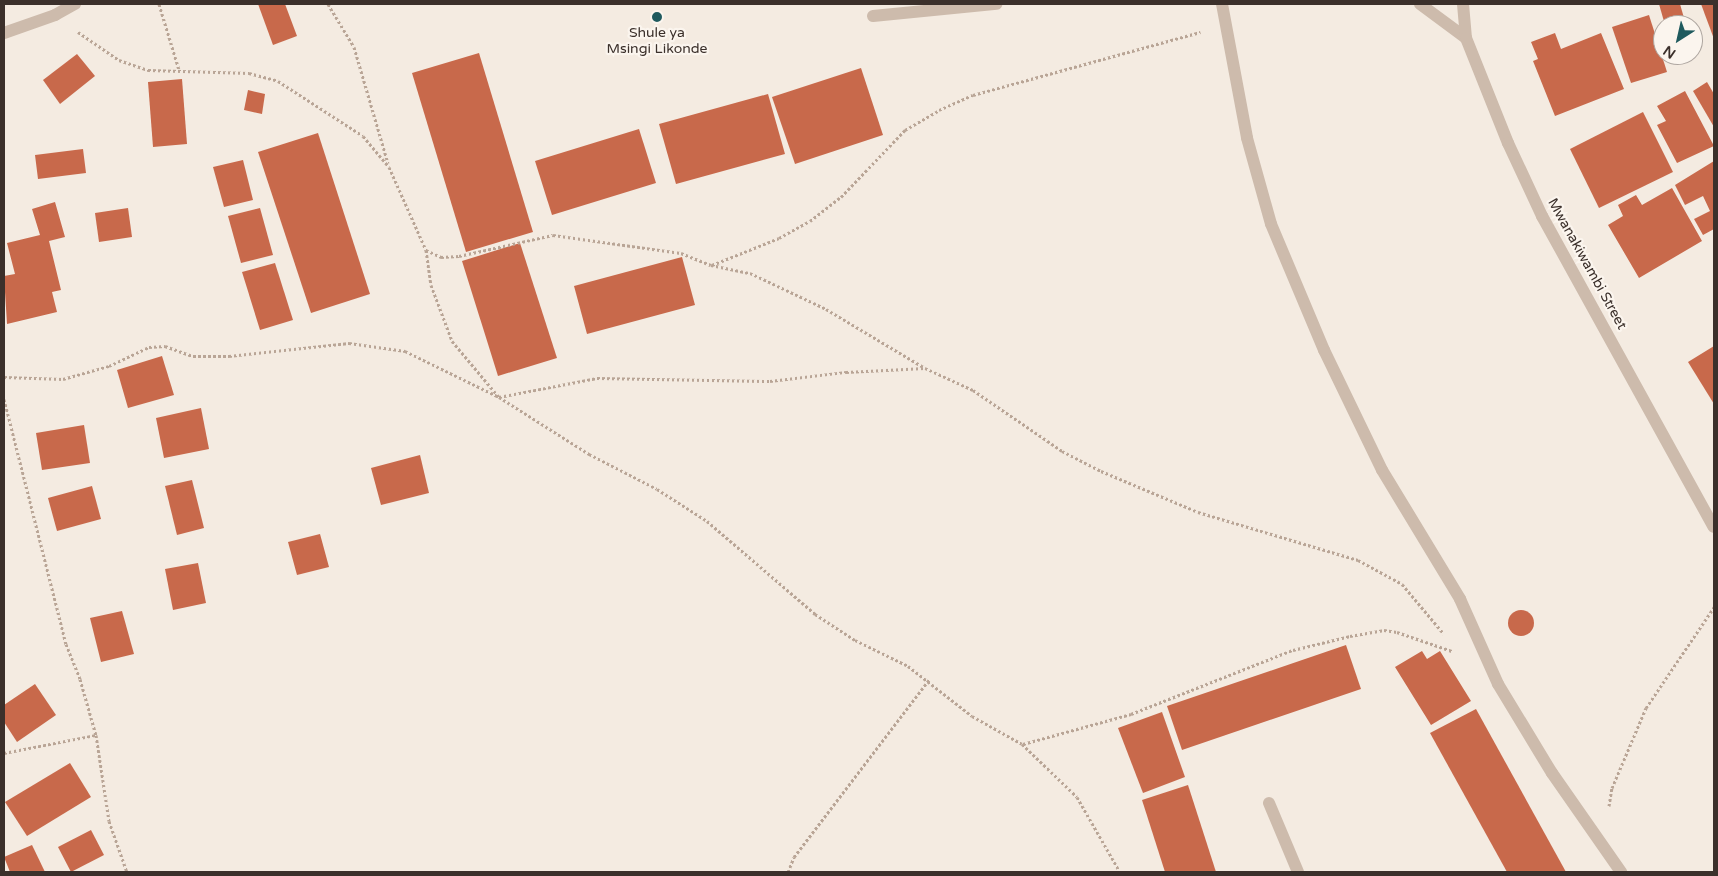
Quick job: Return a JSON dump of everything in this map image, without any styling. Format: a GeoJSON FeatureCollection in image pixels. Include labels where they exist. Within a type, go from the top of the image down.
{"type":"FeatureCollection","features":[{"type":"Feature","properties":{"kind":"street"},"geometry":{"type":"LineString","coordinates":[[4,34],[55,15],[75,4]]}},
{"type":"Feature","properties":{"kind":"street"},"geometry":{"type":"LineString","coordinates":[[873,16],[996,4]]}},
{"type":"Feature","properties":{"kind":"street"},"geometry":{"type":"LineString","coordinates":[[1222,4],[1247,138],[1272,224],[1324,350],[1382,470],[1460,600],[1498,684],[1552,773],[1621,872]]}},
{"type":"Feature","properties":{"kind":"street"},"geometry":{"type":"LineString","coordinates":[[1420,4],[1466,38]]}},
{"type":"Feature","properties":{"kind":"street","name":"Mwanakiwambi Street"},"geometry":{"type":"LineString","coordinates":[[1463,4],[1466,38],[1508,143],[1542,216],[1714,526]]}},
{"type":"Feature","properties":{"kind":"street"},"geometry":{"type":"LineString","coordinates":[[1269,803],[1298,872]]}},
{"type":"Feature","properties":{"kind":"path"},"geometry":{"type":"LineString","coordinates":[[159,4],[179,70]]}},
{"type":"Feature","properties":{"kind":"path"},"geometry":{"type":"LineString","coordinates":[[328,4],[354,47],[389,166],[426,250],[431,285],[452,341],[499,397]]}},
{"type":"Feature","properties":{"kind":"path"},"geometry":{"type":"LineString","coordinates":[[55,15],[119,60],[148,70],[249,73],[278,81],[363,136],[389,166]]}},
{"type":"Feature","properties":{"kind":"path"},"geometry":{"type":"LineString","coordinates":[[711,265],[779,238],[810,221],[841,197],[905,130],[939,110],[973,95],[1182,39],[1225,23]]}},
{"type":"Feature","properties":{"kind":"path"},"geometry":{"type":"LineString","coordinates":[[426,250],[441,258],[459,256],[552,235],[681,253],[711,265],[750,273],[826,309],[926,368],[1002,407],[1062,451],[1148,493],[1198,512],[1358,560],[1402,584],[1447,638]]}},
{"type":"Feature","properties":{"kind":"path"},"geometry":{"type":"LineString","coordinates":[[4,377],[62,379],[109,366],[149,347],[165,346],[193,356],[229,356],[349,343],[405,351],[499,397],[589,454],[657,489],[707,521],[815,614],[929,680],[972,716],[1022,744],[1077,797],[1120,872]]}},
{"type":"Feature","properties":{"kind":"path"},"geometry":{"type":"LineString","coordinates":[[499,397],[597,378],[770,381],[846,372],[926,368]]}},
{"type":"Feature","properties":{"kind":"path"},"geometry":{"type":"LineString","coordinates":[[4,399],[66,644],[80,679],[96,735],[109,821],[126,872]]}},
{"type":"Feature","properties":{"kind":"path"},"geometry":{"type":"LineString","coordinates":[[1601,842],[1612,788],[1646,708],[1714,607]]}},
{"type":"Feature","properties":{"kind":"path"},"geometry":{"type":"LineString","coordinates":[[1022,744],[1130,714],[1293,650],[1350,636],[1384,630],[1397,632],[1457,654]]}},
{"type":"Feature","properties":{"kind":"path"},"geometry":{"type":"LineString","coordinates":[[788,872],[794,857],[929,680]]}},
{"type":"Feature","properties":{"kind":"path"},"geometry":{"type":"LineString","coordinates":[[4,753],[96,735]]}},
{"type":"Feature","properties":{"kind":"building"},"geometry":{"type":"Polygon","coordinates":[[[258,4],[285,4],[297,36],[273,45],[258,4]]]}},
{"type":"Feature","properties":{"kind":"building"},"geometry":{"type":"Polygon","coordinates":[[[1659,4],[1680,4],[1683,15],[1662,15],[1659,4]]]}},
{"type":"Feature","properties":{"kind":"building"},"geometry":{"type":"Polygon","coordinates":[[[1701,4],[1714,4],[1714,39],[1701,4]]]}},
{"type":"Feature","properties":{"kind":"building"},"geometry":{"type":"Polygon","coordinates":[[[1649,15],[1653,28],[1653,65],[1665,65],[1667,72],[1631,83],[1612,27],[1649,15]]]}},
{"type":"Feature","properties":{"kind":"building"},"geometry":{"type":"Polygon","coordinates":[[[1555,33],[1561,49],[1601,33],[1624,89],[1555,116],[1533,61],[1538,59],[1531,42],[1555,33]]]}},
{"type":"Feature","properties":{"kind":"building"},"geometry":{"type":"Polygon","coordinates":[[[479,53],[533,232],[466,252],[412,73],[479,53]]]}},
{"type":"Feature","properties":{"kind":"building"},"geometry":{"type":"Polygon","coordinates":[[[77,54],[95,76],[60,104],[43,80],[77,54]]]}},
{"type":"Feature","properties":{"kind":"building"},"geometry":{"type":"Polygon","coordinates":[[[861,68],[883,135],[795,164],[772,97],[861,68]]]}},
{"type":"Feature","properties":{"kind":"building"},"geometry":{"type":"Polygon","coordinates":[[[182,79],[187,144],[153,147],[148,82],[182,79]]]}},
{"type":"Feature","properties":{"kind":"building"},"geometry":{"type":"Polygon","coordinates":[[[1707,82],[1714,94],[1714,127],[1693,91],[1707,82]]]}},
{"type":"Feature","properties":{"kind":"building"},"geometry":{"type":"Polygon","coordinates":[[[248,90],[265,94],[262,114],[244,110],[248,90]]]}},
{"type":"Feature","properties":{"kind":"building"},"geometry":{"type":"Polygon","coordinates":[[[1685,91],[1714,146],[1677,163],[1657,125],[1666,121],[1657,106],[1685,91]]]}},
{"type":"Feature","properties":{"kind":"building"},"geometry":{"type":"Polygon","coordinates":[[[768,94],[785,154],[676,184],[659,124],[768,94]]]}},
{"type":"Feature","properties":{"kind":"building"},"geometry":{"type":"Polygon","coordinates":[[[1643,112],[1673,172],[1599,208],[1570,149],[1643,112]]]}},
{"type":"Feature","properties":{"kind":"building"},"geometry":{"type":"Polygon","coordinates":[[[639,129],[656,183],[552,215],[535,161],[639,129]]]}},
{"type":"Feature","properties":{"kind":"building"},"geometry":{"type":"Polygon","coordinates":[[[318,133],[370,294],[311,313],[258,152],[318,133]]]}},
{"type":"Feature","properties":{"kind":"building"},"geometry":{"type":"Polygon","coordinates":[[[83,149],[86,173],[38,179],[35,155],[83,149]]]}},
{"type":"Feature","properties":{"kind":"building"},"geometry":{"type":"Polygon","coordinates":[[[243,160],[253,200],[224,207],[213,167],[243,160]]]}},
{"type":"Feature","properties":{"kind":"building"},"geometry":{"type":"Polygon","coordinates":[[[1714,161],[1714,229],[1703,235],[1694,219],[1710,211],[1703,196],[1685,205],[1675,185],[1714,161]]]}},
{"type":"Feature","properties":{"kind":"building"},"geometry":{"type":"Polygon","coordinates":[[[1672,188],[1702,241],[1639,278],[1608,225],[1623,216],[1618,205],[1636,195],[1642,205],[1672,188]]]}},
{"type":"Feature","properties":{"kind":"building"},"geometry":{"type":"Polygon","coordinates":[[[55,202],[65,237],[49,241],[61,290],[52,292],[57,312],[7,324],[4,276],[15,274],[7,243],[40,235],[32,209],[55,202]]]}},
{"type":"Feature","properties":{"kind":"building"},"geometry":{"type":"Polygon","coordinates":[[[128,208],[132,237],[99,242],[95,213],[128,208]]]}},
{"type":"Feature","properties":{"kind":"building"},"geometry":{"type":"Polygon","coordinates":[[[260,208],[273,255],[241,263],[228,216],[260,208]]]}},
{"type":"Feature","properties":{"kind":"building"},"geometry":{"type":"Polygon","coordinates":[[[520,243],[557,358],[498,376],[462,261],[520,243]]]}},
{"type":"Feature","properties":{"kind":"building"},"geometry":{"type":"Polygon","coordinates":[[[682,257],[695,305],[587,334],[574,286],[682,257]]]}},
{"type":"Feature","properties":{"kind":"building"},"geometry":{"type":"Polygon","coordinates":[[[275,263],[293,320],[260,330],[242,272],[275,263]]]}},
{"type":"Feature","properties":{"kind":"building"},"geometry":{"type":"Polygon","coordinates":[[[1714,346],[1714,404],[1688,362],[1714,346]]]}},
{"type":"Feature","properties":{"kind":"building"},"geometry":{"type":"Polygon","coordinates":[[[162,356],[174,395],[128,408],[117,370],[162,356]]]}},
{"type":"Feature","properties":{"kind":"building"},"geometry":{"type":"Polygon","coordinates":[[[201,408],[209,449],[164,458],[156,418],[201,408]]]}},
{"type":"Feature","properties":{"kind":"building"},"geometry":{"type":"Polygon","coordinates":[[[84,425],[90,463],[42,470],[36,433],[84,425]]]}},
{"type":"Feature","properties":{"kind":"building"},"geometry":{"type":"Polygon","coordinates":[[[420,455],[429,493],[381,505],[371,468],[420,455]]]}},
{"type":"Feature","properties":{"kind":"building"},"geometry":{"type":"Polygon","coordinates":[[[192,480],[204,528],[177,535],[165,486],[192,480]]]}},
{"type":"Feature","properties":{"kind":"building"},"geometry":{"type":"Polygon","coordinates":[[[92,486],[101,519],[57,531],[48,498],[92,486]]]}},
{"type":"Feature","properties":{"kind":"building"},"geometry":{"type":"Polygon","coordinates":[[[320,534],[329,567],[297,575],[288,542],[320,534]]]}},
{"type":"Feature","properties":{"kind":"building"},"geometry":{"type":"Polygon","coordinates":[[[198,563],[206,603],[173,610],[165,569],[198,563]]]}},
{"type":"Feature","properties":{"kind":"building"},"geometry":{"type":"Polygon","coordinates":[[[1521,610],[1530,614],[1534,623],[1530,632],[1521,636],[1512,632],[1508,623],[1512,614],[1521,610]]]}},
{"type":"Feature","properties":{"kind":"building"},"geometry":{"type":"Polygon","coordinates":[[[122,611],[134,654],[101,662],[90,618],[122,611]]]}},
{"type":"Feature","properties":{"kind":"building"},"geometry":{"type":"Polygon","coordinates":[[[1346,645],[1361,689],[1182,750],[1167,706],[1346,645]]]}},
{"type":"Feature","properties":{"kind":"building"},"geometry":{"type":"Polygon","coordinates":[[[1422,651],[1427,659],[1440,651],[1471,701],[1431,725],[1395,667],[1422,651]]]}},
{"type":"Feature","properties":{"kind":"building"},"geometry":{"type":"Polygon","coordinates":[[[35,684],[56,715],[17,742],[4,722],[4,705],[35,684]]]}},
{"type":"Feature","properties":{"kind":"building"},"geometry":{"type":"Polygon","coordinates":[[[1476,709],[1566,872],[1507,872],[1430,733],[1476,709]]]}},
{"type":"Feature","properties":{"kind":"building"},"geometry":{"type":"Polygon","coordinates":[[[1162,712],[1185,777],[1143,793],[1118,728],[1162,712]]]}},
{"type":"Feature","properties":{"kind":"building"},"geometry":{"type":"Polygon","coordinates":[[[70,763],[91,797],[27,836],[5,802],[70,763]]]}},
{"type":"Feature","properties":{"kind":"building"},"geometry":{"type":"Polygon","coordinates":[[[1188,785],[1216,872],[1165,872],[1142,800],[1188,785]]]}},
{"type":"Feature","properties":{"kind":"building"},"geometry":{"type":"Polygon","coordinates":[[[91,830],[104,855],[71,872],[58,847],[91,830]]]}},
{"type":"Feature","properties":{"kind":"building"},"geometry":{"type":"Polygon","coordinates":[[[32,845],[45,872],[10,872],[4,857],[32,845]]]}},
{"type":"Feature","properties":{"kind":"place","name":"Shule ya Msingi Likonde"},"geometry":{"type":"Point","coordinates":[657,17]}}]}
